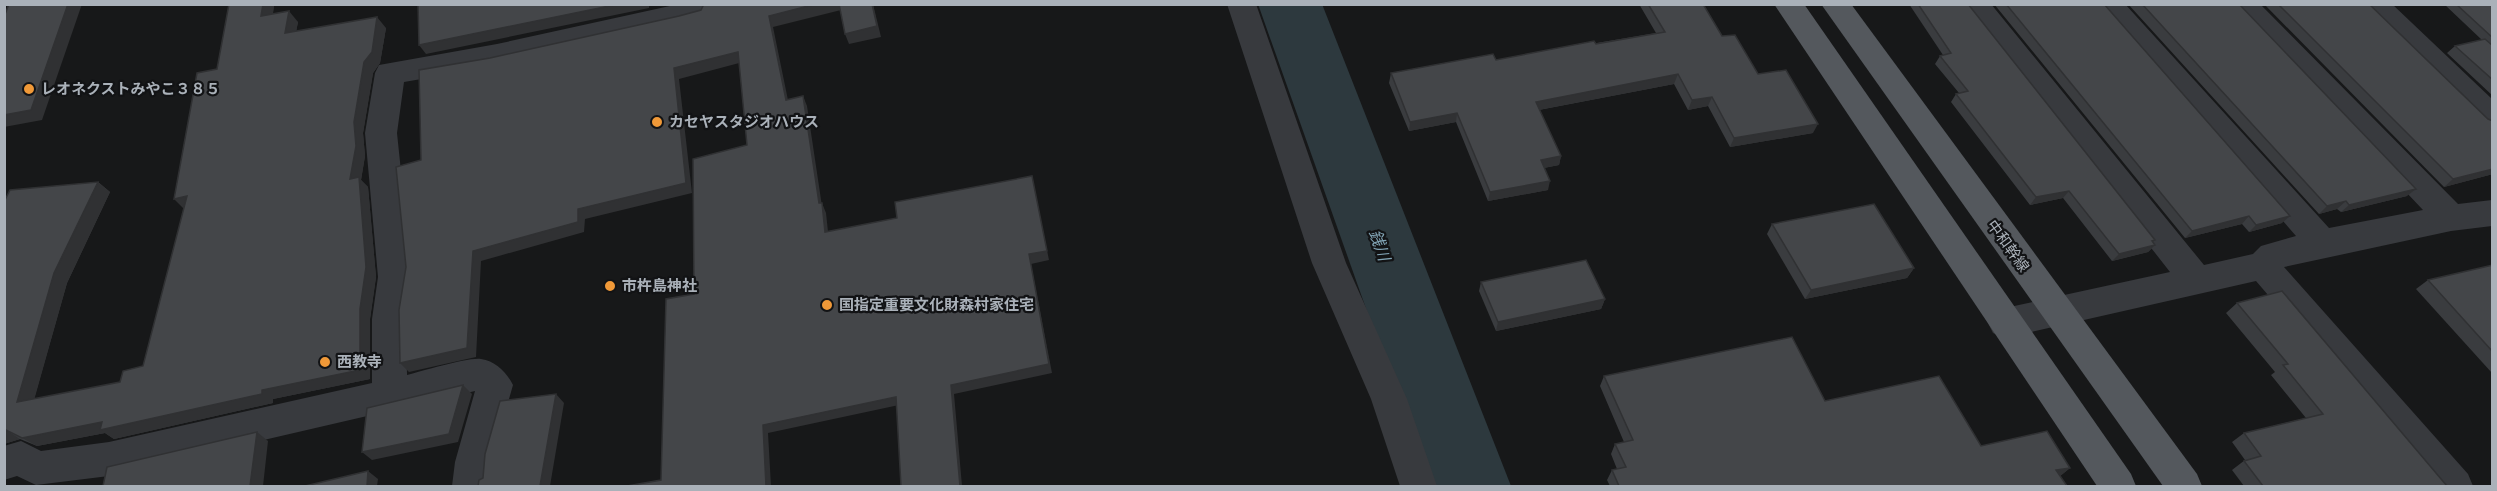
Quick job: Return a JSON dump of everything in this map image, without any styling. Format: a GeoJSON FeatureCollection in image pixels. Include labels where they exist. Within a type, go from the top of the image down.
{"type":"FeatureCollection","features":[{"type":"Feature","properties":{"kind":"main road"},"geometry":{"type":"LineString","coordinates":[[1788,4],[2118,486]]}},
{"type":"Feature","properties":{"kind":"main road","name":"中和幹線"},"geometry":{"type":"LineString","coordinates":[[1835,4],[2054,311],[2184,486]]}},
{"type":"Feature","properties":{"kind":"street"},"geometry":{"type":"LineString","coordinates":[[390,394],[389,319],[395,277],[381,133],[390,74],[498,55],[682,14],[695,10],[699,4]]}},
{"type":"Feature","properties":{"kind":"street"},"geometry":{"type":"LineString","coordinates":[[1241,4],[1329,263],[1389,399],[1419,486]]}},
{"type":"Feature","properties":{"kind":"street"},"geometry":{"type":"LineString","coordinates":[[1974,4],[2195,279]]}},
{"type":"Feature","properties":{"kind":"street"},"geometry":{"type":"LineString","coordinates":[[2109,4],[2322,243]]}},
{"type":"Feature","properties":{"kind":"street"},"geometry":{"type":"LineString","coordinates":[[2242,4],[2451,218]]}},
{"type":"Feature","properties":{"kind":"street"},"geometry":{"type":"LineString","coordinates":[[2374,4],[2493,117]]}},
{"type":"Feature","properties":{"kind":"street"},"geometry":{"type":"LineString","coordinates":[[2005,323],[2195,279],[2263,266],[2273,256],[2322,243],[2451,218],[2492,213]]}},
{"type":"Feature","properties":{"kind":"street"},"geometry":{"type":"LineString","coordinates":[[2263,266],[2455,486]]}},
{"type":"Feature","properties":{"kind":"street"},"geometry":{"type":"LineString","coordinates":[[4,463],[21,458],[36,468],[109,459],[480,374],[495,385],[473,462],[471,486]]}},
{"type":"Feature","properties":{"kind":"building","name":"レオネクストみやこ３８５"},"geometry":{"type":"Polygon","coordinates":[[[9,4],[68,4],[31,110],[4,115],[4,17],[9,4]]]}},
{"type":"Feature","properties":{"kind":"building"},"geometry":{"type":"Polygon","coordinates":[[[229,4],[263,4],[261,16],[289,11],[285,33],[377,17],[372,52],[364,62],[354,122],[356,146],[350,179],[359,177],[366,267],[360,309],[360,370],[262,390],[262,394],[100,430],[102,422],[22,438],[4,430],[4,202],[10,190],[98,182],[54,273],[17,402],[120,382],[123,371],[143,366],[187,196],[174,199],[197,73],[217,69],[229,4]]]}},
{"type":"Feature","properties":{"kind":"building"},"geometry":{"type":"Polygon","coordinates":[[[418,4],[619,4],[419,45],[418,4]]]}},
{"type":"Feature","properties":{"kind":"building"},"geometry":{"type":"Polygon","coordinates":[[[704,4],[816,4],[769,16],[786,100],[803,96],[825,232],[897,218],[895,202],[1032,176],[1047,251],[1029,254],[1049,364],[951,385],[960,486],[901,486],[896,397],[763,425],[766,486],[627,486],[661,480],[666,299],[694,294],[693,159],[747,145],[738,52],[674,68],[686,183],[578,209],[578,222],[473,251],[467,348],[400,363],[399,310],[406,267],[396,167],[421,160],[419,70],[490,58],[679,16],[701,10],[704,4]]]}},
{"type":"Feature","properties":{"kind":"building"},"geometry":{"type":"Polygon","coordinates":[[[839,4],[872,4],[877,26],[845,34],[839,4]]]}},
{"type":"Feature","properties":{"kind":"building"},"geometry":{"type":"Polygon","coordinates":[[[1648,4],[1703,4],[1722,36],[1735,35],[1758,74],[1786,70],[1818,124],[1734,138],[1712,97],[1692,100],[1678,74],[1536,102],[1561,156],[1541,160],[1550,181],[1490,192],[1457,113],[1410,122],[1391,73],[1493,54],[1496,60],[1594,41],[1596,44],[1665,32],[1648,4]]]}},
{"type":"Feature","properties":{"kind":"building"},"geometry":{"type":"Polygon","coordinates":[[[1918,4],[1968,4],[2155,240],[2152,241],[2155,245],[2119,254],[2069,191],[2036,197],[1956,94],[1968,91],[1940,56],[1951,53],[1918,4]]]}},
{"type":"Feature","properties":{"kind":"building"},"geometry":{"type":"Polygon","coordinates":[[[2006,4],[2104,4],[2290,216],[2256,225],[2249,216],[2192,231],[2006,4]]]}},
{"type":"Feature","properties":{"kind":"building"},"geometry":{"type":"Polygon","coordinates":[[[2142,4],[2239,4],[2416,189],[2349,205],[2346,201],[2327,206],[2142,4]]]}},
{"type":"Feature","properties":{"kind":"building"},"geometry":{"type":"Polygon","coordinates":[[[2278,4],[2369,4],[2488,119],[2493,121],[2493,169],[2453,179],[2278,4]]]}},
{"type":"Feature","properties":{"kind":"building"},"geometry":{"type":"Polygon","coordinates":[[[2456,4],[2493,4],[2493,38],[2456,4]]]}},
{"type":"Feature","properties":{"kind":"building"},"geometry":{"type":"Polygon","coordinates":[[[2485,39],[2493,46],[2493,80],[2455,46],[2485,39]]]}},
{"type":"Feature","properties":{"kind":"building"},"geometry":{"type":"Polygon","coordinates":[[[1874,204],[1914,268],[1811,290],[1772,224],[1874,204]]]}},
{"type":"Feature","properties":{"kind":"building"},"geometry":{"type":"Polygon","coordinates":[[[1586,260],[1605,299],[1498,322],[1481,282],[1586,260]]]}},
{"type":"Feature","properties":{"kind":"building"},"geometry":{"type":"Polygon","coordinates":[[[2493,265],[2493,352],[2428,280],[2493,265]]]}},
{"type":"Feature","properties":{"kind":"building"},"geometry":{"type":"Polygon","coordinates":[[[2282,291],[2447,486],[2263,486],[2244,461],[2261,456],[2244,433],[2323,414],[2283,365],[2288,364],[2237,303],[2282,291]]]}},
{"type":"Feature","properties":{"kind":"building"},"geometry":{"type":"Polygon","coordinates":[[[1792,337],[1825,401],[1939,376],[1981,446],[2047,431],[2070,468],[2056,470],[2067,486],[1619,486],[1612,470],[1626,467],[1615,444],[1633,440],[1604,376],[1792,337]]]}},
{"type":"Feature","properties":{"kind":"building"},"geometry":{"type":"Polygon","coordinates":[[[463,385],[449,434],[362,452],[367,408],[463,385]]]}},
{"type":"Feature","properties":{"kind":"building"},"geometry":{"type":"Polygon","coordinates":[[[556,394],[540,486],[478,486],[479,480],[483,478],[485,454],[500,401],[556,394]]]}},
{"type":"Feature","properties":{"kind":"building"},"geometry":{"type":"Polygon","coordinates":[[[257,432],[250,486],[103,486],[107,467],[257,432]]]}},
{"type":"Feature","properties":{"kind":"building"},"geometry":{"type":"Polygon","coordinates":[[[368,471],[367,486],[305,486],[368,471]]]}},
{"type":"Feature","properties":{"kind":"waterway","name":"銭川"},"geometry":{"type":"LineString","coordinates":[[1290,4],[1470,486]]}},
{"type":"Feature","properties":{"kind":"place","name":"レオネクストみやこ３８５"},"geometry":{"type":"Point","coordinates":[29,89]}},
{"type":"Feature","properties":{"kind":"place","name":"カセヤスタジオハウス"},"geometry":{"type":"Point","coordinates":[657,122]}},
{"type":"Feature","properties":{"kind":"place","name":"市杵島神社"},"geometry":{"type":"Point","coordinates":[610,286]}},
{"type":"Feature","properties":{"kind":"place","name":"国指定重要文化財森村家住宅"},"geometry":{"type":"Point","coordinates":[827,305]}},
{"type":"Feature","properties":{"kind":"place","name":"西教寺"},"geometry":{"type":"Point","coordinates":[325,362]}}]}
